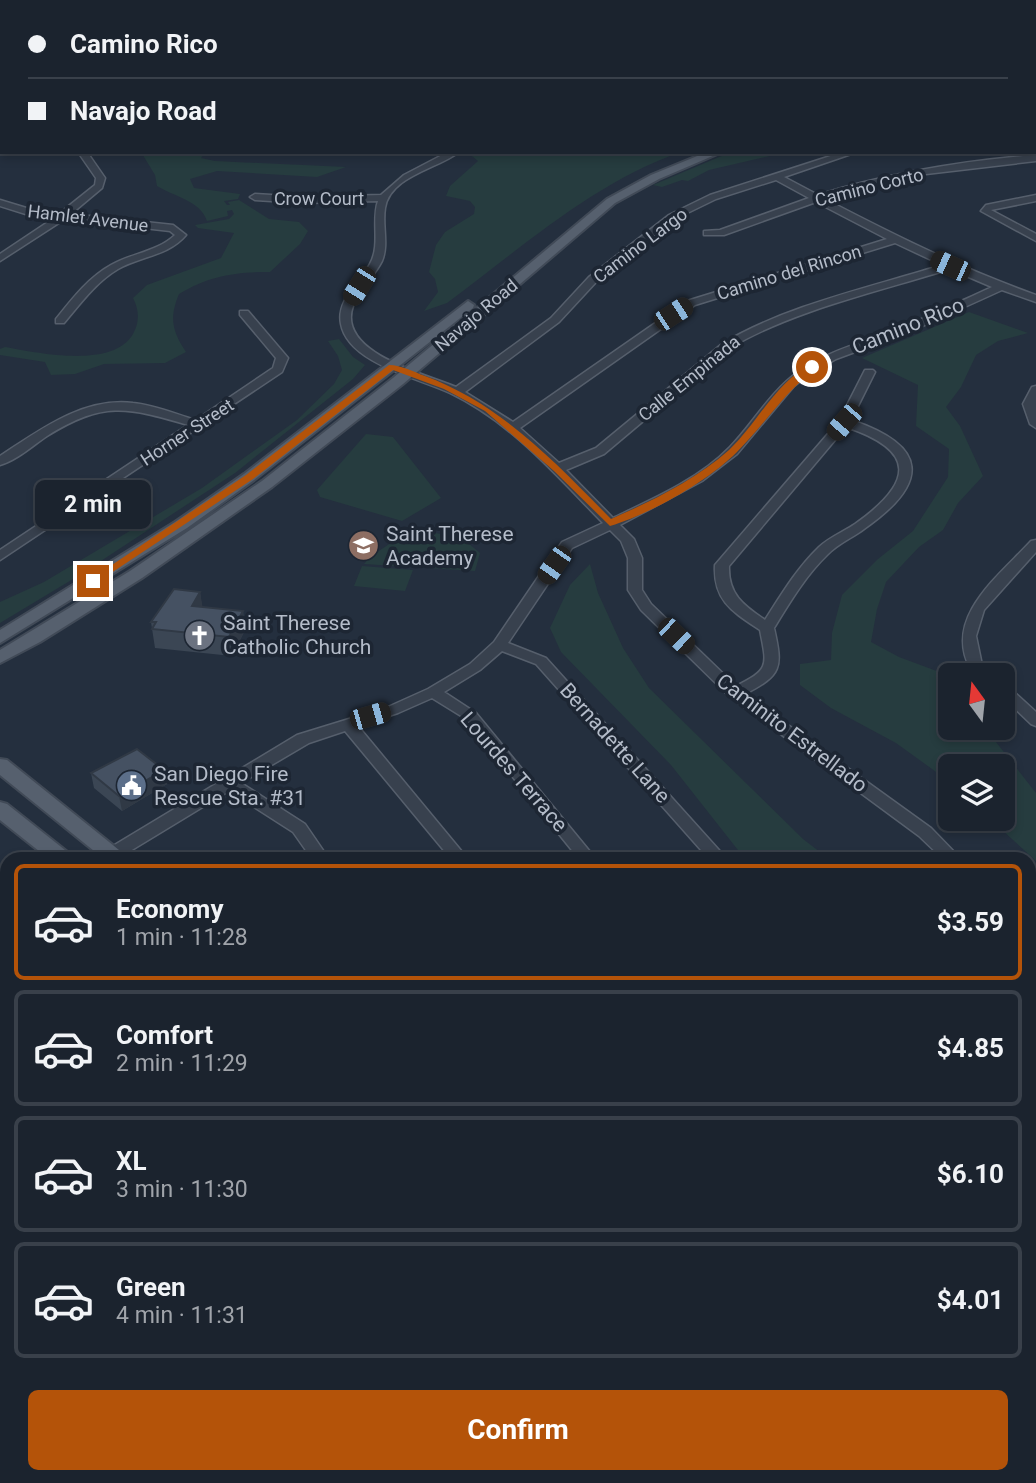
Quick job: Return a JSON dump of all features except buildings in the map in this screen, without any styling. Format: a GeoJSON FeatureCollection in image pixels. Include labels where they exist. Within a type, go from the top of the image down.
{"type":"FeatureCollection","features":[{"type":"Feature","properties":{"kind":"main road","name":"Navajo Road"},"geometry":{"type":"LineString","coordinates":[[0,638],[181,525],[314,428],[601,198],[645,174],[696,154]]}},
{"type":"Feature","properties":{"kind":"main road","name":"Navajo Road"},"geometry":{"type":"LineString","coordinates":[[0,658],[199,533],[333,433],[410,372],[611,201],[655,177],[712,154]]}},
{"type":"Feature","properties":{"kind":"main road"},"geometry":{"type":"LineString","coordinates":[[314,428],[333,433]]}},
{"type":"Feature","properties":{"kind":"main road"},"geometry":{"type":"LineString","coordinates":[[0,765],[104,852]]}},
{"type":"Feature","properties":{"kind":"main road"},"geometry":{"type":"LineString","coordinates":[[0,809],[54,852]]}},
{"type":"Feature","properties":{"kind":"street"},"geometry":{"type":"LineString","coordinates":[[0,258],[64,216],[99,186],[102,178],[84,154]]}},
{"type":"Feature","properties":{"kind":"street"},"geometry":{"type":"LineString","coordinates":[[392,367],[353,339],[345,318],[349,302],[380,253],[381,207],[384,198],[405,179],[451,154]]}},
{"type":"Feature","properties":{"kind":"street","name":"Camino Largo"},"geometry":{"type":"LineString","coordinates":[[457,393],[536,336],[593,279],[672,217],[713,197],[847,154]]}},
{"type":"Feature","properties":{"kind":"street","name":"Camino Corto"},"geometry":{"type":"LineString","coordinates":[[707,233],[721,233],[820,198],[959,166],[1036,158]]}},
{"type":"Feature","properties":{"kind":"street"},"geometry":{"type":"LineString","coordinates":[[779,178],[950,266],[1036,299]]}},
{"type":"Feature","properties":{"kind":"street","name":"Crow Court"},"geometry":{"type":"LineString","coordinates":[[255,197],[304,200],[384,198]]}},
{"type":"Feature","properties":{"kind":"street"},"geometry":{"type":"LineString","coordinates":[[1036,198],[986,209],[989,215],[1036,238]]}},
{"type":"Feature","properties":{"kind":"street","name":"Hamlet Avenue"},"geometry":{"type":"LineString","coordinates":[[0,203],[32,213],[176,230],[181,235],[163,249],[133,259],[107,272],[79,298],[60,321]]}},
{"type":"Feature","properties":{"kind":"street","name":"Camino del Rincon"},"geometry":{"type":"LineString","coordinates":[[512,428],[691,303],[896,240]]}},
{"type":"Feature","properties":{"kind":"street","name":"Calle Empinada"},"geometry":{"type":"LineString","coordinates":[[557,469],[600,451],[726,346],[749,332],[778,320],[950,266]]}},
{"type":"Feature","properties":{"kind":"street","name":"Camino Rico"},"geometry":{"type":"LineString","coordinates":[[120,852],[303,739],[393,710],[433,692],[475,667],[499,645],[567,545],[650,505],[698,478],[733,451],[790,384],[812,367],[842,352],[910,328],[1002,286]]}},
{"type":"Feature","properties":{"kind":"street","name":"Horner Street"},"geometry":{"type":"LineString","coordinates":[[0,555],[278,370],[282,358],[244,313]]}},
{"type":"Feature","properties":{"kind":"street","name":"Caminito Estrellado"},"geometry":{"type":"LineString","coordinates":[[392,367],[457,393],[488,410],[512,428],[627,539],[635,558],[635,590],[646,607],[734,693],[925,832],[946,852]]}},
{"type":"Feature","properties":{"kind":"street"},"geometry":{"type":"LineString","coordinates":[[767,628],[733,604],[720,579],[722,565],[844,422],[869,372]]}},
{"type":"Feature","properties":{"kind":"street"},"geometry":{"type":"LineString","coordinates":[[1035,422],[1029,404],[1036,390]]}},
{"type":"Feature","properties":{"kind":"street"},"geometry":{"type":"LineString","coordinates":[[0,461],[84,410],[108,405],[139,407],[198,424]]}},
{"type":"Feature","properties":{"kind":"street"},"geometry":{"type":"LineString","coordinates":[[734,693],[766,677],[773,670],[767,628],[797,580],[825,549],[861,525],[902,486],[906,474],[903,455],[891,442],[844,422]]}},
{"type":"Feature","properties":{"kind":"street"},"geometry":{"type":"LineString","coordinates":[[975,663],[969,635],[977,609],[1036,544]]}},
{"type":"Feature","properties":{"kind":"street","name":"Bernadette Lane"},"geometry":{"type":"LineString","coordinates":[[499,645],[541,661],[713,852]]}},
{"type":"Feature","properties":{"kind":"street","name":"Lourdes Terrace"},"geometry":{"type":"LineString","coordinates":[[433,692],[471,716],[582,852]]}},
{"type":"Feature","properties":{"kind":"street"},"geometry":{"type":"LineString","coordinates":[[1015,701],[1036,721]]}},
{"type":"Feature","properties":{"kind":"street"},"geometry":{"type":"LineString","coordinates":[[347,723],[454,852]]}},
{"type":"Feature","properties":{"kind":"street"},"geometry":{"type":"LineString","coordinates":[[229,783],[299,828],[316,852]]}},
{"type":"Feature","properties":{"kind":"green space"},"geometry":{"type":"Polygon","coordinates":[[[142,154],[204,154],[201,158],[215,161],[346,167],[317,177],[217,171],[190,179],[194,188],[240,194],[238,199],[224,201],[227,205],[230,205],[228,202],[239,200],[269,219],[299,222],[308,231],[300,244],[270,272],[223,276],[179,294],[173,317],[178,337],[186,352],[165,363],[104,364],[75,374],[51,375],[45,362],[0,355],[0,349],[5,347],[74,356],[109,352],[123,345],[133,334],[138,316],[133,298],[147,285],[221,258],[234,233],[198,228],[195,225],[229,219],[234,214],[232,210],[227,211],[228,216],[207,221],[204,214],[193,204],[157,186],[155,175],[142,154]]]}},
{"type":"Feature","properties":{"kind":"green space"},"geometry":{"type":"Polygon","coordinates":[[[469,154],[676,154],[649,165],[588,199],[530,239],[447,303],[424,311],[438,292],[435,279],[429,272],[436,245],[445,232],[474,214],[475,207],[470,201],[446,196],[450,186],[478,161],[469,154]]]}},
{"type":"Feature","properties":{"kind":"green space"},"geometry":{"type":"Polygon","coordinates":[[[726,154],[778,154],[709,170],[688,181],[682,180],[662,187],[653,185],[726,154]]]}},
{"type":"Feature","properties":{"kind":"green space"},"geometry":{"type":"Polygon","coordinates":[[[969,312],[1028,333],[998,341],[976,355],[961,387],[946,407],[960,426],[983,476],[958,503],[943,530],[919,547],[886,582],[877,609],[871,642],[899,657],[938,672],[938,740],[994,740],[1005,754],[938,754],[938,773],[896,743],[831,708],[800,685],[800,664],[831,660],[832,633],[842,595],[878,559],[913,531],[948,477],[949,449],[916,426],[918,385],[862,358],[969,312]]]}},
{"type":"Feature","properties":{"kind":"green space"},"geometry":{"type":"Polygon","coordinates":[[[339,339],[353,357],[365,365],[353,379],[235,473],[78,576],[0,623],[0,602],[44,582],[202,488],[297,420],[334,384],[342,370],[338,356],[328,341],[339,339]]]}},
{"type":"Feature","properties":{"kind":"green space"},"geometry":{"type":"Polygon","coordinates":[[[366,434],[393,437],[441,498],[402,521],[320,497],[317,490],[366,434]]]}},
{"type":"Feature","properties":{"kind":"green space"},"geometry":{"type":"Polygon","coordinates":[[[413,528],[463,539],[480,553],[475,571],[364,564],[413,528]]]}},
{"type":"Feature","properties":{"kind":"green space"},"geometry":{"type":"Polygon","coordinates":[[[590,564],[598,593],[623,648],[649,688],[803,839],[820,852],[739,852],[671,765],[561,652],[550,628],[570,585],[590,564]]]}},
{"type":"Feature","properties":{"kind":"green space"},"geometry":{"type":"Polygon","coordinates":[[[362,566],[413,570],[405,591],[354,586],[362,566]]]}},
{"type":"Feature","properties":{"kind":"green space"},"geometry":{"type":"Polygon","coordinates":[[[1015,766],[1036,793],[1036,852],[1026,852],[1003,831],[1015,831],[1015,766]]]}},
{"type":"Feature","properties":{"kind":"place","name":"Saint Therese Academy"},"geometry":{"type":"Point","coordinates":[363,546]}},
{"type":"Feature","properties":{"kind":"place","name":"Saint Therese Catholic Church"},"geometry":{"type":"Point","coordinates":[200,635]}},
{"type":"Feature","properties":{"kind":"place","name":"San Diego Fire Rescue Sta. #31"},"geometry":{"type":"Point","coordinates":[131,786]}},
{"type":"Feature","properties":{"kind":"route"},"geometry":{"type":"LineString","coordinates":[[93,581],[181,525],[249,477],[392,367],[447,387],[488,410],[557,469],[610,524],[698,478],[733,451],[790,384],[812,367]]}}]}
